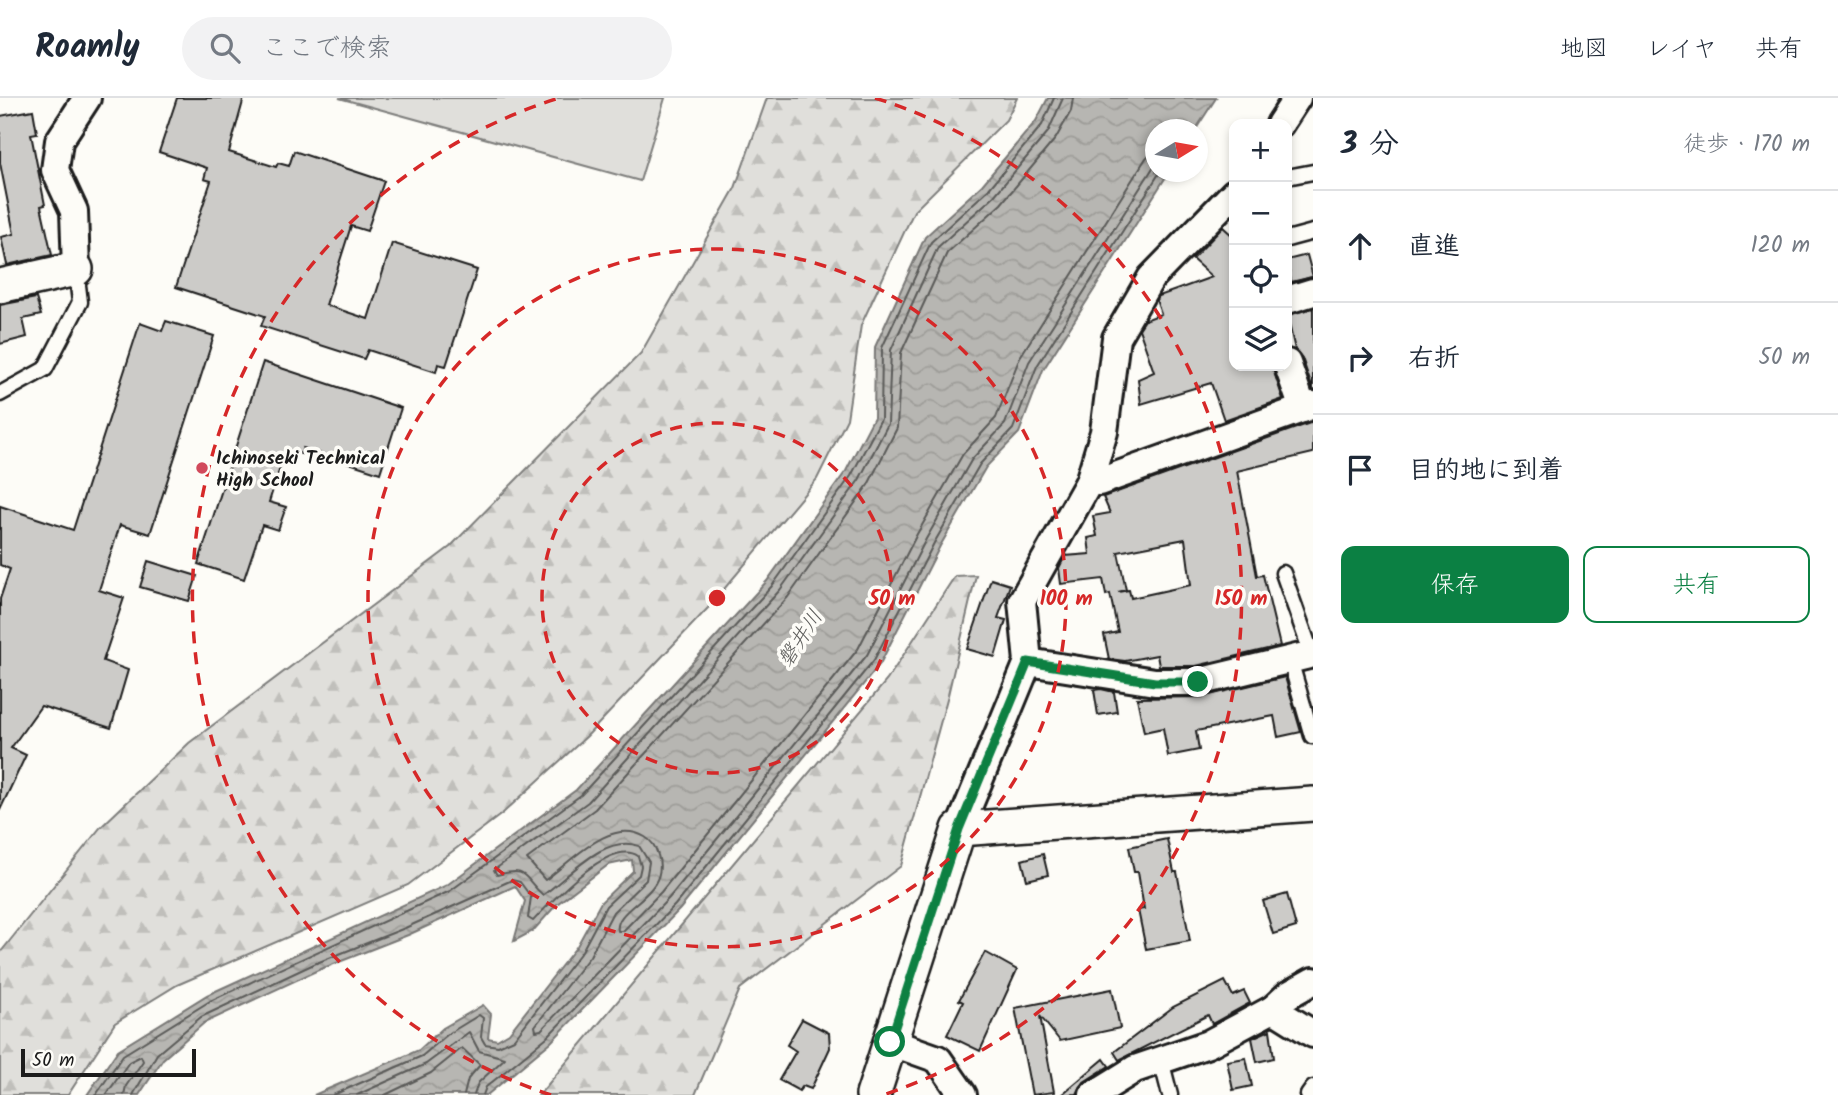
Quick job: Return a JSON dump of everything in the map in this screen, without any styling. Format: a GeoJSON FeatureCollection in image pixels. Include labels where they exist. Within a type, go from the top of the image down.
{"type":"FeatureCollection","features":[{"type":"Feature","properties":{"kind":"street"},"geometry":{"type":"LineString","coordinates":[[0,286],[76,269],[74,211],[55,170],[59,141],[87,98]]}},
{"type":"Feature","properties":{"kind":"street"},"geometry":{"type":"LineString","coordinates":[[1283,119],[1297,98]]}},
{"type":"Feature","properties":{"kind":"street"},"geometry":{"type":"LineString","coordinates":[[873,1095],[959,829],[1028,662],[1022,601],[1089,482],[1104,432],[1116,338],[1151,278],[1229,204]]}},
{"type":"Feature","properties":{"kind":"street"},"geometry":{"type":"LineString","coordinates":[[1292,298],[1313,292]]}},
{"type":"Feature","properties":{"kind":"street"},"geometry":{"type":"LineString","coordinates":[[1089,482],[1099,482],[1308,407],[1291,371]]}},
{"type":"Feature","properties":{"kind":"street"},"geometry":{"type":"LineString","coordinates":[[1028,662],[1155,682],[1198,682],[1305,656]]}},
{"type":"Feature","properties":{"kind":"street"},"geometry":{"type":"LineString","coordinates":[[959,829],[1313,804]]}},
{"type":"Feature","properties":{"kind":"street"},"geometry":{"type":"LineString","coordinates":[[1093,1095],[1135,1069],[1208,1044],[1273,1009],[1287,995],[1313,981]]}},
{"type":"Feature","properties":{"kind":"street"},"geometry":{"type":"LineString","coordinates":[[1273,1009],[1313,1034]]}},
{"type":"Feature","properties":{"kind":"street"},"geometry":{"type":"LineString","coordinates":[[890,1042],[938,1059],[963,1095]]}},
{"type":"Feature","properties":{"kind":"lane"},"geometry":{"type":"LineString","coordinates":[[1292,176],[1313,172]]}},
{"type":"Feature","properties":{"kind":"lane"},"geometry":{"type":"LineString","coordinates":[[1292,238],[1313,232]]}},
{"type":"Feature","properties":{"kind":"lane"},"geometry":{"type":"LineString","coordinates":[[0,394],[46,369],[80,302],[76,269]]}},
{"type":"Feature","properties":{"kind":"lane"},"geometry":{"type":"LineString","coordinates":[[1283,573],[1305,656],[1312,736]]}},
{"type":"Feature","properties":{"kind":"lane"},"geometry":{"type":"LineString","coordinates":[[1161,1060],[1170,1095]]}},
{"type":"Feature","properties":{"kind":"lane"},"geometry":{"type":"LineString","coordinates":[[1308,1095],[1313,1088]]}},
{"type":"Feature","properties":{"kind":"green space"},"geometry":{"type":"Polygon","coordinates":[[[339,98],[665,98],[640,181],[339,98]]]}},
{"type":"Feature","properties":{"kind":"green space"},"geometry":{"type":"Polygon","coordinates":[[[767,98],[1017,98],[1006,120],[914,211],[861,325],[847,419],[817,479],[708,608],[587,736],[503,813],[408,885],[177,985],[115,1023],[68,1095],[0,1095],[0,953],[100,828],[189,743],[450,547],[641,353],[735,188],[767,98]]]}},
{"type":"Feature","properties":{"kind":"green space"},"geometry":{"type":"Polygon","coordinates":[[[976,575],[948,695],[901,866],[740,989],[695,1095],[539,1095],[887,680],[955,576],[976,575]]]}},
{"type":"Feature","properties":{"kind":"water","name":"磐井川"},"geometry":{"type":"Polygon","coordinates":[[[1048,98],[1216,98],[1202,119],[1145,119],[1145,182],[1163,182],[1043,370],[1019,433],[986,467],[940,546],[880,664],[680,909],[551,1042],[487,1095],[314,1095],[419,1050],[443,1028],[483,1005],[491,1014],[488,1038],[497,1040],[509,1033],[577,946],[601,902],[633,871],[632,860],[608,865],[557,904],[533,931],[514,941],[525,901],[515,886],[408,935],[316,971],[204,1023],[163,1059],[139,1095],[87,1095],[118,1050],[207,995],[447,885],[576,790],[767,581],[846,471],[874,417],[875,347],[925,237],[982,185],[1036,121],[1048,98]]]}},
{"type":"Feature","properties":{"kind":"building"},"geometry":{"type":"Polygon","coordinates":[[[177,98],[244,98],[229,152],[276,167],[278,163],[289,166],[294,151],[384,181],[367,231],[351,226],[326,305],[368,319],[392,243],[477,270],[446,366],[438,364],[436,372],[368,350],[364,359],[261,326],[265,316],[176,287],[211,181],[204,179],[207,168],[159,152],[177,98]]]}},
{"type":"Feature","properties":{"kind":"building"},"geometry":{"type":"Polygon","coordinates":[[[33,110],[37,133],[31,134],[45,205],[41,206],[52,255],[7,265],[1,237],[14,234],[0,163],[0,116],[33,110]]]}},
{"type":"Feature","properties":{"kind":"building"},"geometry":{"type":"Polygon","coordinates":[[[1223,227],[1229,232],[1229,371],[1274,371],[1283,399],[1224,420],[1211,383],[1141,404],[1138,379],[1154,372],[1139,329],[1145,320],[1161,314],[1156,300],[1159,296],[1212,277],[1192,259],[1223,227]]]}},
{"type":"Feature","properties":{"kind":"building"},"geometry":{"type":"Polygon","coordinates":[[[1307,255],[1313,277],[1292,282],[1292,259],[1307,255]]]}},
{"type":"Feature","properties":{"kind":"building"},"geometry":{"type":"Polygon","coordinates":[[[36,298],[41,315],[23,319],[27,337],[0,344],[0,305],[36,298]]]}},
{"type":"Feature","properties":{"kind":"building"},"geometry":{"type":"Polygon","coordinates":[[[1313,308],[1313,390],[1302,358],[1295,350],[1292,314],[1313,308]]]}},
{"type":"Feature","properties":{"kind":"building"},"geometry":{"type":"Polygon","coordinates":[[[166,321],[214,336],[150,534],[120,525],[99,590],[124,598],[103,661],[128,670],[111,728],[41,706],[11,748],[26,755],[0,810],[0,599],[10,569],[0,565],[0,506],[73,530],[140,323],[162,331],[166,321]]]}},
{"type":"Feature","properties":{"kind":"building"},"geometry":{"type":"Polygon","coordinates":[[[263,362],[401,408],[380,473],[303,448],[301,454],[286,449],[269,502],[286,507],[278,530],[262,525],[244,579],[198,564],[263,362]]]}},
{"type":"Feature","properties":{"kind":"building"},"geometry":{"type":"Polygon","coordinates":[[[1313,422],[1313,453],[1237,471],[1257,576],[1263,575],[1280,646],[1196,666],[1159,666],[1157,655],[1125,661],[1109,659],[1104,635],[1118,632],[1110,594],[1106,595],[1103,579],[1061,584],[1059,568],[1065,556],[1090,554],[1088,538],[1097,536],[1093,516],[1110,513],[1103,497],[1313,422]],[[1185,539],[1118,552],[1126,590],[1118,592],[1129,590],[1131,598],[1191,585],[1185,539]]]}},
{"type":"Feature","properties":{"kind":"building"},"geometry":{"type":"Polygon","coordinates":[[[148,561],[197,576],[189,601],[140,587],[148,561]]]}},
{"type":"Feature","properties":{"kind":"building"},"geometry":{"type":"Polygon","coordinates":[[[991,579],[1010,585],[998,618],[1006,620],[995,657],[967,649],[991,579]]]}},
{"type":"Feature","properties":{"kind":"building"},"geometry":{"type":"Polygon","coordinates":[[[1285,677],[1301,732],[1278,737],[1274,716],[1196,731],[1199,750],[1168,756],[1163,728],[1144,732],[1137,698],[1201,697],[1285,677]]]}},
{"type":"Feature","properties":{"kind":"building"},"geometry":{"type":"Polygon","coordinates":[[[1094,690],[1114,692],[1117,712],[1098,715],[1094,690]]]}},
{"type":"Feature","properties":{"kind":"building"},"geometry":{"type":"Polygon","coordinates":[[[1167,839],[1174,872],[1177,872],[1190,941],[1146,949],[1138,910],[1144,909],[1138,872],[1134,872],[1129,847],[1167,839]]]}},
{"type":"Feature","properties":{"kind":"building"},"geometry":{"type":"Polygon","coordinates":[[[1043,854],[1048,875],[1027,880],[1022,860],[1043,854]]]}},
{"type":"Feature","properties":{"kind":"building"},"geometry":{"type":"Polygon","coordinates":[[[1287,894],[1296,927],[1273,934],[1263,901],[1287,894]]]}},
{"type":"Feature","properties":{"kind":"building"},"geometry":{"type":"Polygon","coordinates":[[[985,952],[1017,970],[980,1051],[947,1035],[963,1002],[959,1000],[985,952]]]}},
{"type":"Feature","properties":{"kind":"building"},"geometry":{"type":"Polygon","coordinates":[[[1225,981],[1233,996],[1244,991],[1250,1003],[1212,1024],[1208,1015],[1119,1060],[1114,1052],[1173,1007],[1225,981]]]}},
{"type":"Feature","properties":{"kind":"building"},"geometry":{"type":"Polygon","coordinates":[[[1112,989],[1120,1028],[1060,1041],[1040,1016],[1054,1092],[1032,1095],[1015,1008],[1112,989]]]}},
{"type":"Feature","properties":{"kind":"building"},"geometry":{"type":"Polygon","coordinates":[[[802,1019],[829,1033],[830,1048],[811,1089],[803,1086],[799,1091],[779,1080],[796,1051],[787,1045],[802,1019]]]}},
{"type":"Feature","properties":{"kind":"building"},"geometry":{"type":"Polygon","coordinates":[[[1270,1030],[1274,1058],[1257,1062],[1252,1038],[1270,1030]]]}},
{"type":"Feature","properties":{"kind":"building"},"geometry":{"type":"Polygon","coordinates":[[[1246,1058],[1252,1086],[1233,1090],[1227,1061],[1246,1058]]]}},
{"type":"Feature","properties":{"kind":"building"},"geometry":{"type":"Polygon","coordinates":[[[1104,1059],[1109,1066],[1084,1082],[1077,1094],[1061,1095],[1104,1059]]]}},
{"type":"Feature","properties":{"kind":"place","name":"Ichinoseki Technical High School"},"geometry":{"type":"Point","coordinates":[202,468]}},
{"type":"Feature","properties":{"kind":"route"},"geometry":{"type":"LineString","coordinates":[[890,1042],[959,829],[1028,662],[1155,682],[1198,682]]}}]}
